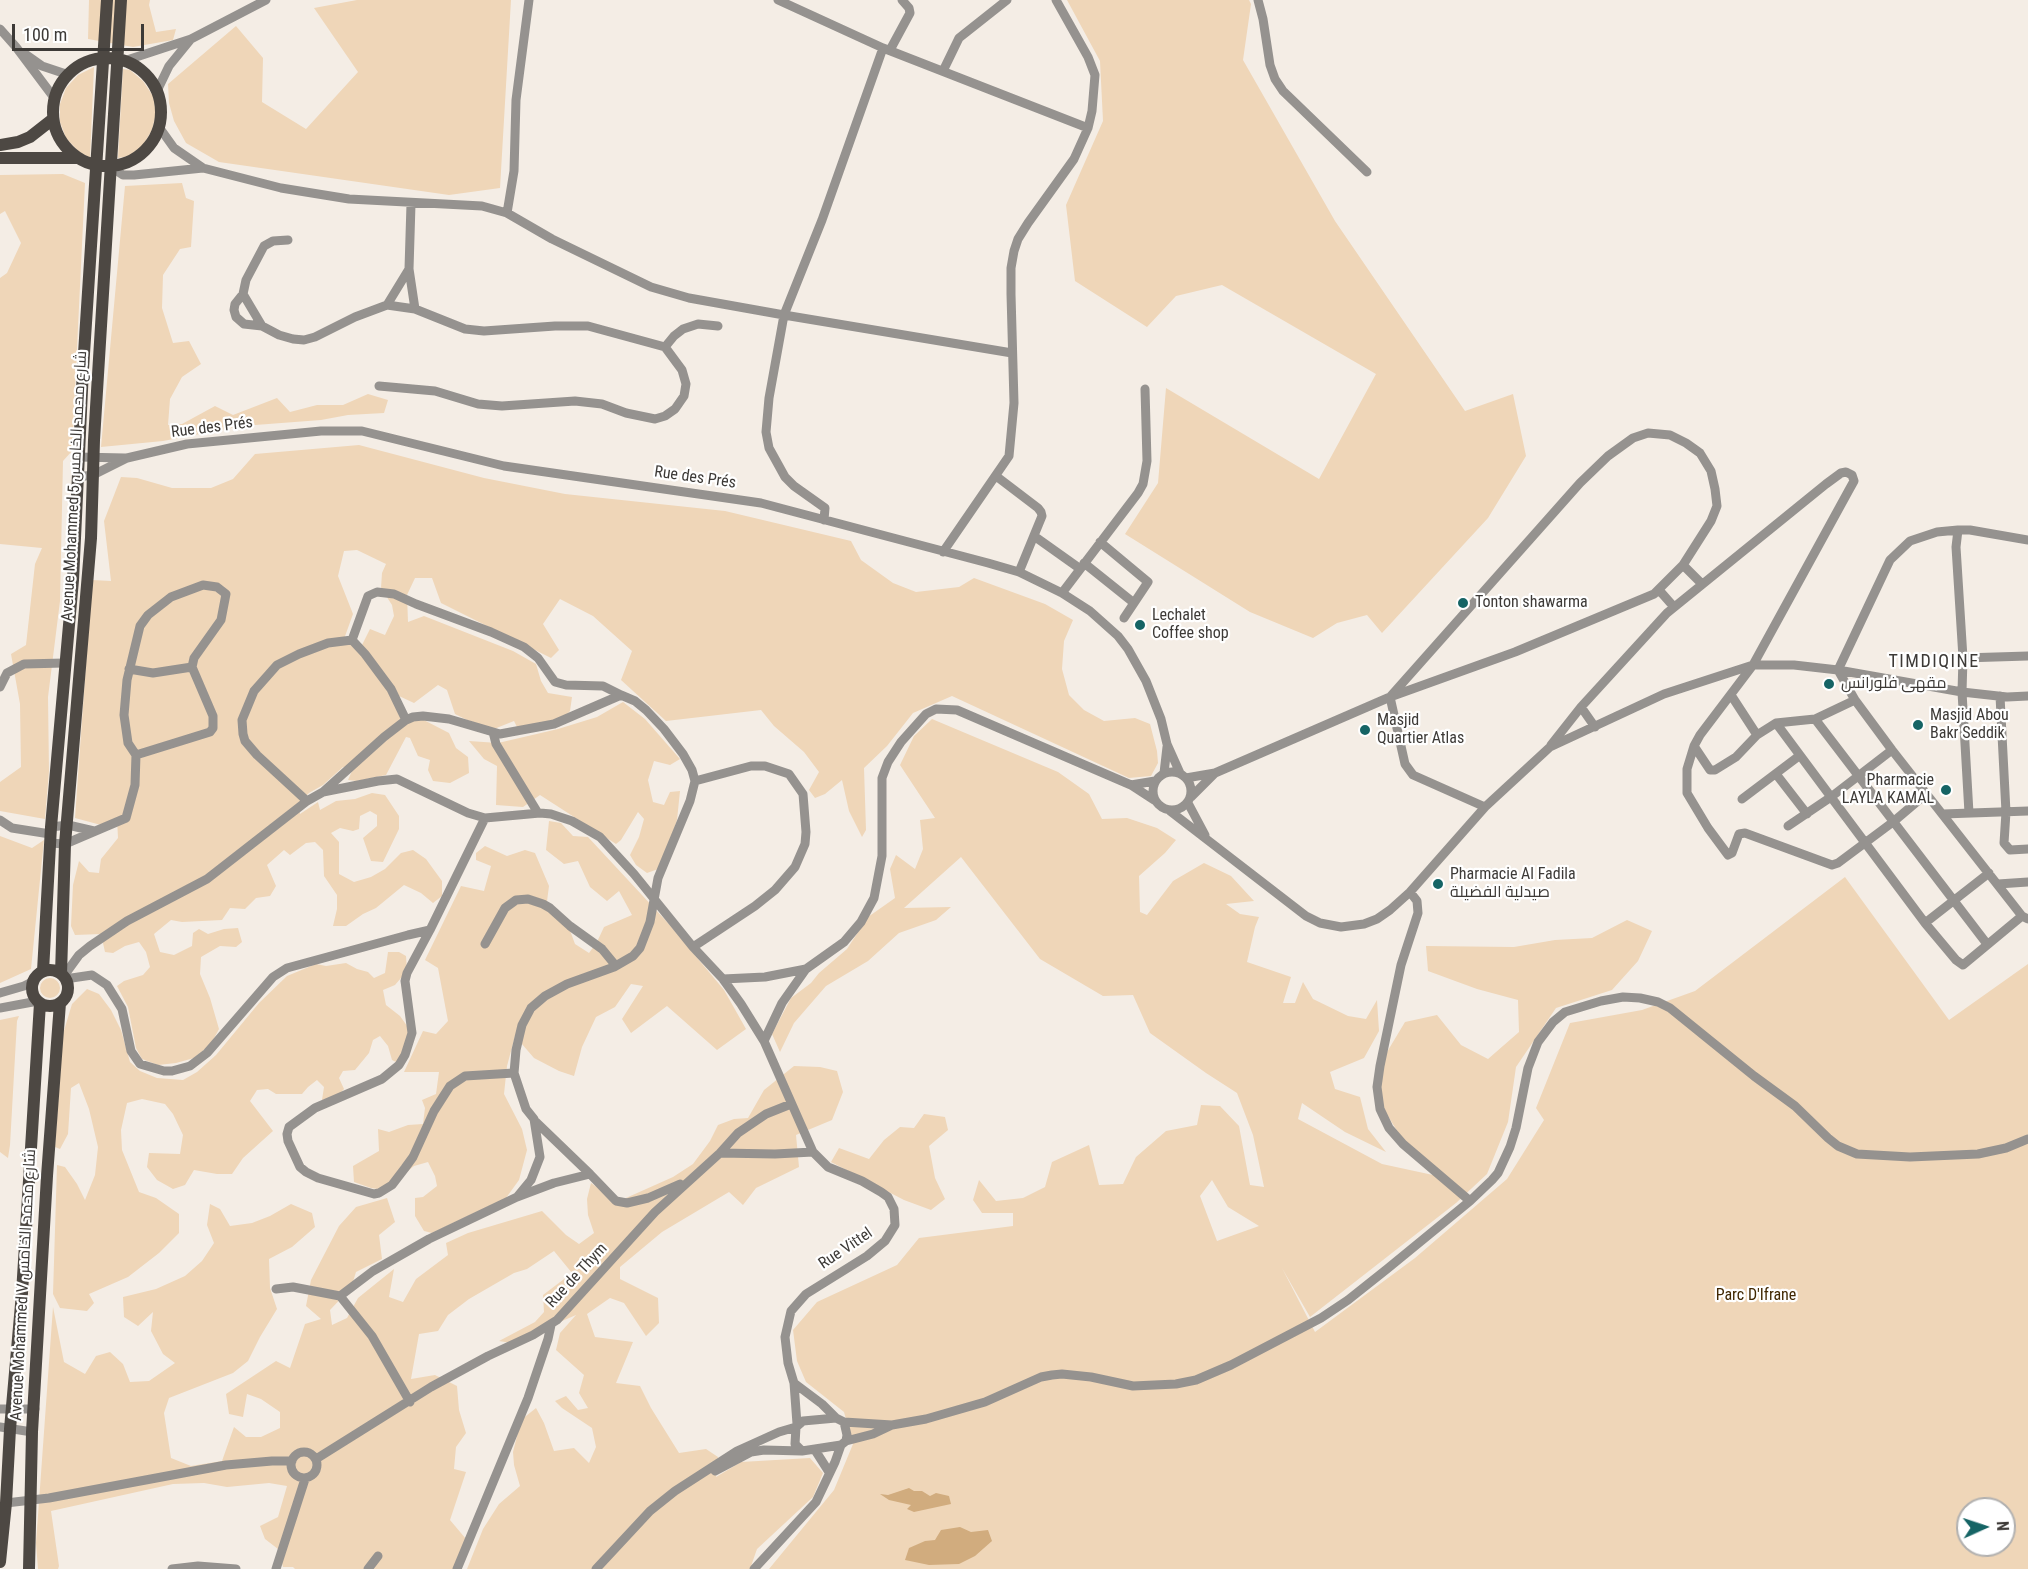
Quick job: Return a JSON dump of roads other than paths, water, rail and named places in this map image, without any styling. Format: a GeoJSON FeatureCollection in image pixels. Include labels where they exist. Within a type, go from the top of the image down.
{"type":"FeatureCollection","features":[{"type":"Feature","properties":{"kind":"main road","name":"Avenue Mohammed 5 شارع محمد الخامس"},"geometry":{"type":"LineString","coordinates":[[43,971],[50,834],[72,580],[107,0]]}},
{"type":"Feature","properties":{"kind":"main road","name":"Avenue Mohammed 5 شارع محمد الخامس"},"geometry":{"type":"LineString","coordinates":[[63,977],[65,844],[91,538],[93,458],[120,60],[121,0]]}},
{"type":"Feature","properties":{"kind":"main road"},"geometry":{"type":"LineString","coordinates":[[103,58],[120,60],[138,68],[149,78],[157,91],[160,103],[159,127],[150,145],[135,159],[111,167],[96,166],[78,158],[66,148],[53,119],[55,99],[60,86],[69,75],[90,61],[103,58]]}},
{"type":"Feature","properties":{"kind":"main road"},"geometry":{"type":"LineString","coordinates":[[0,145],[30,137],[53,119]]}},
{"type":"Feature","properties":{"kind":"main road"},"geometry":{"type":"LineString","coordinates":[[0,158],[78,158]]}},
{"type":"Feature","properties":{"kind":"main road"},"geometry":{"type":"LineString","coordinates":[[43,971],[56,971],[63,977],[67,992],[60,1003],[46,1006],[39,1002],[32,988],[34,981],[43,971]]}},
{"type":"Feature","properties":{"kind":"main road","name":"Avenue Mohammed V شارع محمد الخامس"},"geometry":{"type":"LineString","coordinates":[[0,1562],[6,1503],[6,1409],[22,1293],[39,1002]]}},
{"type":"Feature","properties":{"kind":"main road","name":"Avenue Mohammed V شارع محمد الخامس"},"geometry":{"type":"LineString","coordinates":[[30,1569],[29,1501],[32,1432],[60,1003]]}},
{"type":"Feature","properties":{"kind":"street"},"geometry":{"type":"LineString","coordinates":[[120,60],[191,39],[266,0]]}},
{"type":"Feature","properties":{"kind":"street"},"geometry":{"type":"LineString","coordinates":[[507,213],[514,171],[516,100],[529,0]]}},
{"type":"Feature","properties":{"kind":"street"},"geometry":{"type":"LineString","coordinates":[[778,0],[886,49],[1088,128]]}},
{"type":"Feature","properties":{"kind":"street"},"geometry":{"type":"LineString","coordinates":[[824,520],[825,508],[785,477],[769,448],[766,432],[767,409],[784,315],[886,49],[910,13],[902,0]]}},
{"type":"Feature","properties":{"kind":"street"},"geometry":{"type":"LineString","coordinates":[[943,71],[959,38],[1007,0]]}},
{"type":"Feature","properties":{"kind":"street"},"geometry":{"type":"LineString","coordinates":[[943,552],[1009,456],[1012,436],[1011,268],[1014,251],[1028,223],[1074,159],[1088,128],[1095,91],[1095,75],[1088,57],[1056,0]]}},
{"type":"Feature","properties":{"kind":"street"},"geometry":{"type":"LineString","coordinates":[[1258,0],[1270,65],[1275,79],[1283,91],[1367,172]]}},
{"type":"Feature","properties":{"kind":"street"},"geometry":{"type":"LineString","coordinates":[[0,29],[55,99]]}},
{"type":"Feature","properties":{"kind":"street"},"geometry":{"type":"LineString","coordinates":[[157,91],[169,66],[191,39]]}},
{"type":"Feature","properties":{"kind":"street"},"geometry":{"type":"LineString","coordinates":[[16,47],[42,66],[69,75]]}},
{"type":"Feature","properties":{"kind":"street"},"geometry":{"type":"LineString","coordinates":[[159,127],[174,148],[203,168]]}},
{"type":"Feature","properties":{"kind":"street"},"geometry":{"type":"LineString","coordinates":[[111,167],[123,175],[203,168],[316,195],[411,204],[482,206],[507,213],[552,239],[651,287],[689,298],[1012,353]]}},
{"type":"Feature","properties":{"kind":"street"},"geometry":{"type":"LineString","coordinates":[[411,204],[409,269],[415,309]]}},
{"type":"Feature","properties":{"kind":"street"},"geometry":{"type":"LineString","coordinates":[[288,240],[273,241],[264,246],[250,272],[243,294],[234,310],[236,317],[244,324],[262,326],[293,339],[304,340],[327,333],[355,317],[387,305],[415,309],[465,329],[484,331],[588,326],[665,347],[682,370],[686,389],[675,409],[655,419],[602,405],[575,401],[501,406],[478,404],[435,391],[379,386]]}},
{"type":"Feature","properties":{"kind":"street"},"geometry":{"type":"LineString","coordinates":[[387,305],[409,269]]}},
{"type":"Feature","properties":{"kind":"street"},"geometry":{"type":"LineString","coordinates":[[243,294],[262,326]]}},
{"type":"Feature","properties":{"kind":"street"},"geometry":{"type":"LineString","coordinates":[[665,347],[683,329],[698,324],[718,326]]}},
{"type":"Feature","properties":{"kind":"street"},"geometry":{"type":"LineString","coordinates":[[1062,593],[1143,484],[1147,461],[1145,389]]}},
{"type":"Feature","properties":{"kind":"street","name":"Rue des Prés"},"geometry":{"type":"LineString","coordinates":[[78,457],[127,458],[187,444],[220,440],[321,431],[362,431],[504,466],[761,503],[1019,573],[1062,593],[1090,611],[1118,636],[1146,681],[1161,719],[1167,744],[1183,776]]}},
{"type":"Feature","properties":{"kind":"street"},"geometry":{"type":"LineString","coordinates":[[1131,785],[1155,781],[1164,773],[1172,772],[1183,776],[1215,773],[1390,697],[1515,652],[1646,598],[1659,590],[1683,565],[1711,521],[1717,506],[1711,471],[1700,453],[1670,435],[1648,434],[1633,438],[1608,456],[1580,483],[1390,697]]}},
{"type":"Feature","properties":{"kind":"street","name":"Rue des Prés"},"geometry":{"type":"LineString","coordinates":[[77,477],[93,475],[127,458]]}},
{"type":"Feature","properties":{"kind":"street"},"geometry":{"type":"LineString","coordinates":[[764,1041],[782,1003],[806,969],[844,942],[861,922],[874,898],[882,856],[882,778],[888,762],[901,742],[926,714],[936,709],[957,710],[1131,785],[1208,839],[1306,916],[1320,923],[1341,927],[1364,924],[1390,910],[1410,892],[1485,807],[1550,747],[1581,707],[1674,607],[1841,473],[1846,472],[1852,475],[1854,481],[1850,490],[1753,665],[1700,735],[1687,769],[1687,793],[1728,855],[1732,853],[1737,836],[1742,833],[1832,865],[1838,863],[1893,822],[1926,794]]}},
{"type":"Feature","properties":{"kind":"street"},"geometry":{"type":"LineString","coordinates":[[996,476],[1038,508],[1042,516],[1019,573]]}},
{"type":"Feature","properties":{"kind":"street"},"geometry":{"type":"LineString","coordinates":[[1958,530],[1956,547],[1969,813]]}},
{"type":"Feature","properties":{"kind":"street"},"geometry":{"type":"LineString","coordinates":[[1838,670],[1890,560],[1910,541],[1937,532],[1958,530],[2028,540]]}},
{"type":"Feature","properties":{"kind":"street"},"geometry":{"type":"LineString","coordinates":[[1034,536],[1134,603]]}},
{"type":"Feature","properties":{"kind":"street"},"geometry":{"type":"LineString","coordinates":[[1100,542],[1147,581],[1147,585],[1124,618]]}},
{"type":"Feature","properties":{"kind":"street"},"geometry":{"type":"LineString","coordinates":[[1683,565],[1702,584]]}},
{"type":"Feature","properties":{"kind":"street"},"geometry":{"type":"LineString","coordinates":[[0,820],[12,828],[50,834],[65,844],[126,818],[135,784],[136,755],[128,743],[124,725],[126,688],[135,639],[140,626],[148,615],[165,601],[203,585],[217,587],[226,594],[221,620],[194,658],[192,667],[213,716],[212,731],[136,755]]}},
{"type":"Feature","properties":{"kind":"street"},"geometry":{"type":"LineString","coordinates":[[1659,590],[1674,607]]}},
{"type":"Feature","properties":{"kind":"street"},"geometry":{"type":"LineString","coordinates":[[352,640],[368,596],[377,592],[394,594],[524,647],[538,658],[555,682],[566,685],[603,686],[635,701],[664,729],[683,754],[695,781],[690,801],[658,878],[650,922],[640,948],[633,956],[616,966],[556,989],[531,1008],[518,1036],[514,1073],[526,1109],[615,1201],[621,1203],[648,1198],[689,1180]]}},
{"type":"Feature","properties":{"kind":"street"},"geometry":{"type":"LineString","coordinates":[[352,640],[372,662],[391,689],[406,720]]}},
{"type":"Feature","properties":{"kind":"street"},"geometry":{"type":"LineString","coordinates":[[307,801],[250,747],[243,734],[242,720],[254,691],[278,665],[328,643],[352,640]]}},
{"type":"Feature","properties":{"kind":"street"},"geometry":{"type":"LineString","coordinates":[[1963,658],[2028,656]]}},
{"type":"Feature","properties":{"kind":"street"},"geometry":{"type":"LineString","coordinates":[[0,687],[7,673],[24,664],[64,663]]}},
{"type":"Feature","properties":{"kind":"street"},"geometry":{"type":"LineString","coordinates":[[1550,747],[1664,694],[1753,665],[1794,665],[1838,670],[1962,692],[2028,696]]}},
{"type":"Feature","properties":{"kind":"street"},"geometry":{"type":"LineString","coordinates":[[129,669],[153,673],[192,667]]}},
{"type":"Feature","properties":{"kind":"street"},"geometry":{"type":"LineString","coordinates":[[1776,723],[1925,923],[1961,964],[1966,963],[1987,944],[2025,918],[1892,750],[1855,700],[1838,670]]}},
{"type":"Feature","properties":{"kind":"street"},"geometry":{"type":"LineString","coordinates":[[63,977],[90,946],[127,921],[207,879],[307,801],[323,792],[406,720],[423,716],[449,719],[500,734],[554,724],[621,694]]}},
{"type":"Feature","properties":{"kind":"street"},"geometry":{"type":"LineString","coordinates":[[1731,694],[1757,735]]}},
{"type":"Feature","properties":{"kind":"street"},"geometry":{"type":"LineString","coordinates":[[2000,696],[2006,847],[2010,850],[2028,849]]}},
{"type":"Feature","properties":{"kind":"street"},"geometry":{"type":"LineString","coordinates":[[1390,697],[1405,764],[1413,775],[1485,807]]}},
{"type":"Feature","properties":{"kind":"street"},"geometry":{"type":"LineString","coordinates":[[1695,746],[1710,770],[1715,770],[1736,757],[1757,735],[1776,723],[1815,719],[1855,700]]}},
{"type":"Feature","properties":{"kind":"street"},"geometry":{"type":"LineString","coordinates":[[1581,707],[1595,727]]}},
{"type":"Feature","properties":{"kind":"street"},"geometry":{"type":"LineString","coordinates":[[1815,719],[1987,944]]}},
{"type":"Feature","properties":{"kind":"street"},"geometry":{"type":"LineString","coordinates":[[493,732],[496,744],[538,813]]}},
{"type":"Feature","properties":{"kind":"street","name":"Rue des Prés"},"geometry":{"type":"LineString","coordinates":[[1164,773],[1167,744]]}},
{"type":"Feature","properties":{"kind":"street"},"geometry":{"type":"LineString","coordinates":[[1788,826],[1831,797],[1892,750]]}},
{"type":"Feature","properties":{"kind":"street"},"geometry":{"type":"LineString","coordinates":[[1742,800],[1799,756]]}},
{"type":"Feature","properties":{"kind":"street"},"geometry":{"type":"LineString","coordinates":[[693,947],[775,890],[795,867],[805,844],[806,832],[803,794],[789,774],[765,766],[752,766],[695,781]]}},
{"type":"Feature","properties":{"kind":"street"},"geometry":{"type":"LineString","coordinates":[[1170,811],[1183,808],[1215,773]]}},
{"type":"Feature","properties":{"kind":"street"},"geometry":{"type":"LineString","coordinates":[[1776,774],[1807,814]]}},
{"type":"Feature","properties":{"kind":"street"},"geometry":{"type":"LineString","coordinates":[[1183,776],[1190,784],[1189,800],[1208,839]]}},
{"type":"Feature","properties":{"kind":"street"},"geometry":{"type":"LineString","coordinates":[[323,792],[397,779],[468,813],[484,818],[407,973],[405,981],[412,1033],[405,1055],[399,1065],[382,1079],[315,1108],[289,1127],[288,1142],[300,1167],[311,1176],[374,1194],[379,1193],[392,1185],[405,1168],[434,1111],[450,1086],[465,1076],[514,1073]]}},
{"type":"Feature","properties":{"kind":"street"},"geometry":{"type":"LineString","coordinates":[[1154,800],[1152,794],[1155,781]]}},
{"type":"Feature","properties":{"kind":"street"},"geometry":{"type":"LineString","coordinates":[[1942,814],[2028,810]]}},
{"type":"Feature","properties":{"kind":"street","name":"Rue Vittel"},"geometry":{"type":"LineString","coordinates":[[484,818],[551,814],[572,821],[600,837],[723,979],[764,1041],[813,1152],[828,1167],[862,1181],[888,1197],[894,1209],[895,1225],[890,1236],[875,1250],[806,1294],[791,1311],[785,1337],[788,1363],[794,1383],[797,1426],[795,1444],[802,1451]]}},
{"type":"Feature","properties":{"kind":"street"},"geometry":{"type":"LineString","coordinates":[[50,834],[68,825],[94,831]]}},
{"type":"Feature","properties":{"kind":"street"},"geometry":{"type":"LineString","coordinates":[[1925,923],[1989,873]]}},
{"type":"Feature","properties":{"kind":"street"},"geometry":{"type":"LineString","coordinates":[[1998,884],[2028,882]]}},
{"type":"Feature","properties":{"kind":"street"},"geometry":{"type":"LineString","coordinates":[[1410,892],[1417,901],[1418,913],[1401,966],[1380,1066],[1377,1088],[1380,1109],[1389,1128],[1403,1144],[1470,1201]]}},
{"type":"Feature","properties":{"kind":"street"},"geometry":{"type":"LineString","coordinates":[[485,944],[505,908],[516,900],[528,899],[550,908],[602,949],[616,966]]}},
{"type":"Feature","properties":{"kind":"street"},"geometry":{"type":"LineString","coordinates":[[63,977],[88,974],[99,978],[114,993],[122,1009],[131,1051],[136,1060],[145,1067],[172,1071],[198,1061],[273,977],[288,968],[408,934],[430,930]]}},
{"type":"Feature","properties":{"kind":"street"},"geometry":{"type":"LineString","coordinates":[[723,979],[765,977],[806,969]]}},
{"type":"Feature","properties":{"kind":"street"},"geometry":{"type":"LineString","coordinates":[[0,993],[34,981]]}},
{"type":"Feature","properties":{"kind":"street"},"geometry":{"type":"LineString","coordinates":[[604,1569],[654,1515],[679,1494],[751,1452],[815,1450],[843,1443],[873,1434],[892,1425],[967,1408],[1041,1377],[1052,1375],[1072,1375],[1133,1386],[1176,1384],[1206,1376],[1231,1365],[1331,1312],[1379,1276],[1492,1180],[1504,1161],[1516,1128],[1528,1068],[1538,1042],[1553,1022],[1573,1009],[1623,997],[1650,1000],[1670,1008],[1795,1106],[1838,1146],[1857,1155],[1910,1157],[1978,1154],[2006,1149],[2028,1139]]}},
{"type":"Feature","properties":{"kind":"street"},"geometry":{"type":"LineString","coordinates":[[0,1008],[39,1002]]}},
{"type":"Feature","properties":{"kind":"street","name":"Rue de Thym"},"geometry":{"type":"LineString","coordinates":[[457,1569],[528,1398],[546,1347],[551,1325],[564,1314],[655,1212],[720,1153],[738,1133],[766,1114],[791,1104]]}},
{"type":"Feature","properties":{"kind":"street"},"geometry":{"type":"LineString","coordinates":[[517,1197],[531,1180],[539,1163],[534,1119]]}},
{"type":"Feature","properties":{"kind":"street"},"geometry":{"type":"LineString","coordinates":[[720,1153],[813,1152]]}},
{"type":"Feature","properties":{"kind":"street"},"geometry":{"type":"LineString","coordinates":[[340,1296],[373,1271],[409,1250],[517,1197],[554,1183],[590,1174]]}},
{"type":"Feature","properties":{"kind":"street"},"geometry":{"type":"LineString","coordinates":[[276,1289],[293,1287],[340,1296],[372,1336],[410,1402]]}},
{"type":"Feature","properties":{"kind":"street"},"geometry":{"type":"LineString","coordinates":[[316,1459],[462,1370],[551,1325]]}},
{"type":"Feature","properties":{"kind":"street"},"geometry":{"type":"LineString","coordinates":[[754,1569],[816,1502],[848,1431],[840,1420],[822,1404],[794,1383]]}},
{"type":"Feature","properties":{"kind":"street"},"geometry":{"type":"LineString","coordinates":[[6,1409],[34,1409]]}},
{"type":"Feature","properties":{"kind":"street"},"geometry":{"type":"LineString","coordinates":[[596,1569],[650,1511],[675,1491],[737,1451],[811,1420],[892,1425]]}},
{"type":"Feature","properties":{"kind":"street"},"geometry":{"type":"LineString","coordinates":[[5,1428],[32,1432]]}},
{"type":"Feature","properties":{"kind":"street"},"geometry":{"type":"LineString","coordinates":[[815,1450],[829,1472]]}},
{"type":"Feature","properties":{"kind":"street"},"geometry":{"type":"LineString","coordinates":[[303,1452],[313,1455],[316,1459],[315,1474],[305,1479],[292,1472],[292,1461],[298,1454],[303,1452]]}},
{"type":"Feature","properties":{"kind":"street"},"geometry":{"type":"LineString","coordinates":[[6,1503],[29,1501],[226,1465],[292,1461]]}},
{"type":"Feature","properties":{"kind":"street"},"geometry":{"type":"LineString","coordinates":[[276,1569],[305,1479]]}},
{"type":"Feature","properties":{"kind":"street"},"geometry":{"type":"LineString","coordinates":[[368,1569],[378,1556]]}},
{"type":"Feature","properties":{"kind":"street"},"geometry":{"type":"LineString","coordinates":[[172,1569],[198,1566],[236,1569]]}},
{"type":"Feature","properties":{"kind":"place","name":"Tonton shawarma"},"geometry":{"type":"Point","coordinates":[1463,603]}},
{"type":"Feature","properties":{"kind":"place","name":"Lechalet Coffee shop"},"geometry":{"type":"Point","coordinates":[1140,625]}},
{"type":"Feature","properties":{"kind":"place","name":"مقهى فلورانس"},"geometry":{"type":"Point","coordinates":[1829,684]}},
{"type":"Feature","properties":{"kind":"place","name":"Masjid Abou Bakr Seddik"},"geometry":{"type":"Point","coordinates":[1918,725]}},
{"type":"Feature","properties":{"kind":"place","name":"Masjid Quartier Atlas"},"geometry":{"type":"Point","coordinates":[1365,730]}},
{"type":"Feature","properties":{"kind":"place","name":"Pharmacie LAYLA KAMAL"},"geometry":{"type":"Point","coordinates":[1946,790]}},
{"type":"Feature","properties":{"kind":"place","name":"Pharmacie Al Fadila صيدلية الفضيلة"},"geometry":{"type":"Point","coordinates":[1438,884]}},
{"type":"Feature","properties":{"kind":"district","name":"TIMDIQINE"},"geometry":{"type":"Point","coordinates":[1934,662]}},
{"type":"Feature","properties":{"kind":"park label","name":"Parc D'Ifrane"},"geometry":{"type":"Point","coordinates":[1756,1296]}}]}
